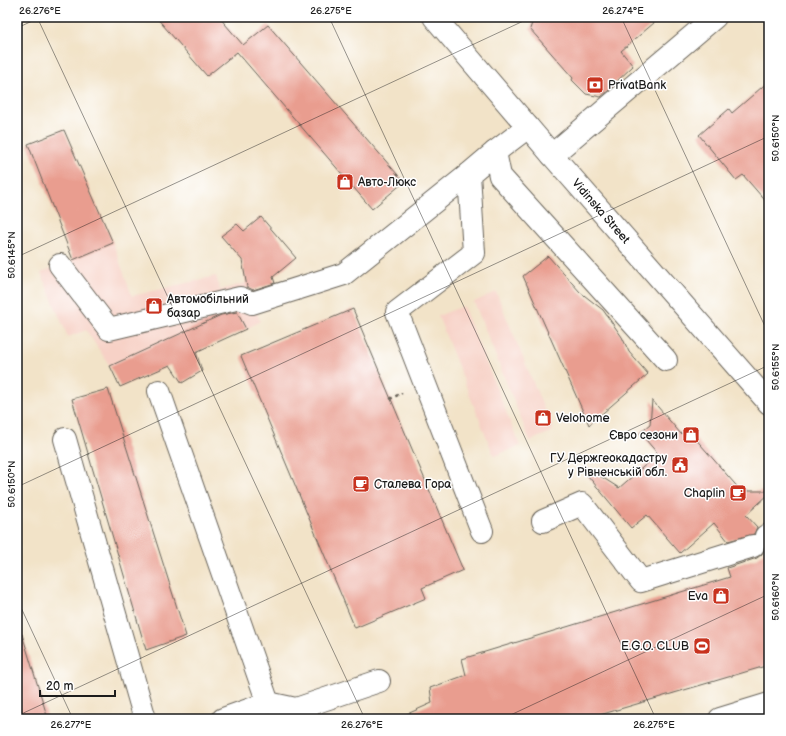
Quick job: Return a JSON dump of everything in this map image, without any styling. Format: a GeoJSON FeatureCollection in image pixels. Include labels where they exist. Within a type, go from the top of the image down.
{"type":"FeatureCollection","features":[{"type":"Feature","properties":{"kind":"main road","name":"Vidinska Street"},"geometry":{"type":"LineString","coordinates":[[434,17],[769,404]]}},
{"type":"Feature","properties":{"kind":"main road"},"geometry":{"type":"LineString","coordinates":[[552,155],[715,17]]}},
{"type":"Feature","properties":{"kind":"main road"},"geometry":{"type":"LineString","coordinates":[[60,265],[109,329],[236,292],[252,303],[344,274],[528,127]]}},
{"type":"Feature","properties":{"kind":"main road"},"geometry":{"type":"LineString","coordinates":[[495,152],[500,176],[666,360]]}},
{"type":"Feature","properties":{"kind":"main road"},"geometry":{"type":"LineString","coordinates":[[469,174],[474,253],[397,312],[482,531]]}},
{"type":"Feature","properties":{"kind":"main road"},"geometry":{"type":"LineString","coordinates":[[158,391],[268,703]]}},
{"type":"Feature","properties":{"kind":"main road"},"geometry":{"type":"LineString","coordinates":[[65,439],[145,719]]}},
{"type":"Feature","properties":{"kind":"main road"},"geometry":{"type":"LineString","coordinates":[[543,521],[582,504],[641,581],[763,539]]}},
{"type":"Feature","properties":{"kind":"main road"},"geometry":{"type":"LineString","coordinates":[[223,719],[268,703],[296,709],[379,681]]}},
{"type":"Feature","properties":{"kind":"main road"},"geometry":{"type":"LineString","coordinates":[[720,719],[769,704]]}},
{"type":"Feature","properties":{"kind":"shaded area","name":"Автомобільний базар"},"geometry":{"type":"Polygon","coordinates":[[[113,243],[132,296],[216,276],[220,290],[246,283],[260,321],[246,329],[235,309],[110,366],[86,330],[68,337],[41,273],[113,243]]]}},
{"type":"Feature","properties":{"kind":"shaded area"},"geometry":{"type":"Polygon","coordinates":[[[496,292],[553,431],[530,441],[474,302],[496,292]]]}},
{"type":"Feature","properties":{"kind":"shaded area"},"geometry":{"type":"Polygon","coordinates":[[[463,306],[520,446],[494,456],[438,316],[463,306]]]}},
{"type":"Feature","properties":{"kind":"building"},"geometry":{"type":"Polygon","coordinates":[[[156,17],[219,17],[243,45],[268,25],[404,182],[372,209],[237,52],[207,76],[156,17]]]}},
{"type":"Feature","properties":{"kind":"building"},"geometry":{"type":"Polygon","coordinates":[[[534,17],[661,17],[621,51],[633,66],[601,97],[586,94],[572,80],[573,78],[530,29],[534,17]]]}},
{"type":"Feature","properties":{"kind":"building"},"geometry":{"type":"Polygon","coordinates":[[[769,81],[769,205],[743,175],[736,180],[699,135],[729,109],[732,113],[769,81]]]}},
{"type":"Feature","properties":{"kind":"building"},"geometry":{"type":"Polygon","coordinates":[[[64,130],[113,243],[73,260],[28,144],[64,130]]]}},
{"type":"Feature","properties":{"kind":"building"},"geometry":{"type":"Polygon","coordinates":[[[261,217],[296,258],[273,277],[275,283],[253,290],[247,287],[242,260],[221,236],[237,224],[244,231],[261,217]]]}},
{"type":"Feature","properties":{"kind":"building"},"geometry":{"type":"Polygon","coordinates":[[[548,256],[580,292],[603,310],[622,337],[629,352],[648,374],[589,425],[523,276],[548,256]]]}},
{"type":"Feature","properties":{"kind":"building","name":"Сталева Гора"},"geometry":{"type":"Polygon","coordinates":[[[353,309],[463,570],[422,588],[426,598],[355,628],[241,356],[353,309]]]}},
{"type":"Feature","properties":{"kind":"building"},"geometry":{"type":"Polygon","coordinates":[[[237,312],[246,329],[196,352],[202,371],[182,383],[170,365],[120,387],[110,366],[221,315],[237,312]]]}},
{"type":"Feature","properties":{"kind":"building"},"geometry":{"type":"Polygon","coordinates":[[[108,389],[186,636],[146,650],[72,399],[108,389]]]}},
{"type":"Feature","properties":{"kind":"building"},"geometry":{"type":"Polygon","coordinates":[[[652,400],[681,434],[687,429],[741,491],[769,491],[769,494],[746,515],[757,527],[754,534],[728,541],[714,523],[680,553],[647,515],[631,528],[583,470],[586,467],[619,488],[658,454],[640,433],[650,425],[652,400]]]}},
{"type":"Feature","properties":{"kind":"building"},"geometry":{"type":"Polygon","coordinates":[[[765,548],[769,548],[769,665],[586,719],[396,719],[432,703],[430,688],[466,675],[462,659],[730,577],[727,568],[757,558],[762,554],[765,548]]]}},
{"type":"Feature","properties":{"kind":"building"},"geometry":{"type":"Polygon","coordinates":[[[22,634],[48,719],[17,719],[17,635],[22,634]]]}},
{"type":"Feature","properties":{"kind":"place","name":"PrivatBank"},"geometry":{"type":"Point","coordinates":[595,85]}},
{"type":"Feature","properties":{"kind":"place","name":"Авто-Люкс"},"geometry":{"type":"Point","coordinates":[345,182]}},
{"type":"Feature","properties":{"kind":"place","name":"Автомобільний базар"},"geometry":{"type":"Point","coordinates":[154,306]}},
{"type":"Feature","properties":{"kind":"place","name":"Velohome"},"geometry":{"type":"Point","coordinates":[543,418]}},
{"type":"Feature","properties":{"kind":"place","name":"Євро сезони"},"geometry":{"type":"Point","coordinates":[691,435]}},
{"type":"Feature","properties":{"kind":"place","name":"ГУ Держгеокадастру у Рівненській обл."},"geometry":{"type":"Point","coordinates":[680,465]}},
{"type":"Feature","properties":{"kind":"place","name":"Сталева Гора"},"geometry":{"type":"Point","coordinates":[361,484]}},
{"type":"Feature","properties":{"kind":"place","name":"Chaplin"},"geometry":{"type":"Point","coordinates":[738,493]}},
{"type":"Feature","properties":{"kind":"place","name":"Eva"},"geometry":{"type":"Point","coordinates":[721,596]}},
{"type":"Feature","properties":{"kind":"place","name":"E.G.O. CLUB"},"geometry":{"type":"Point","coordinates":[702,646]}}]}
